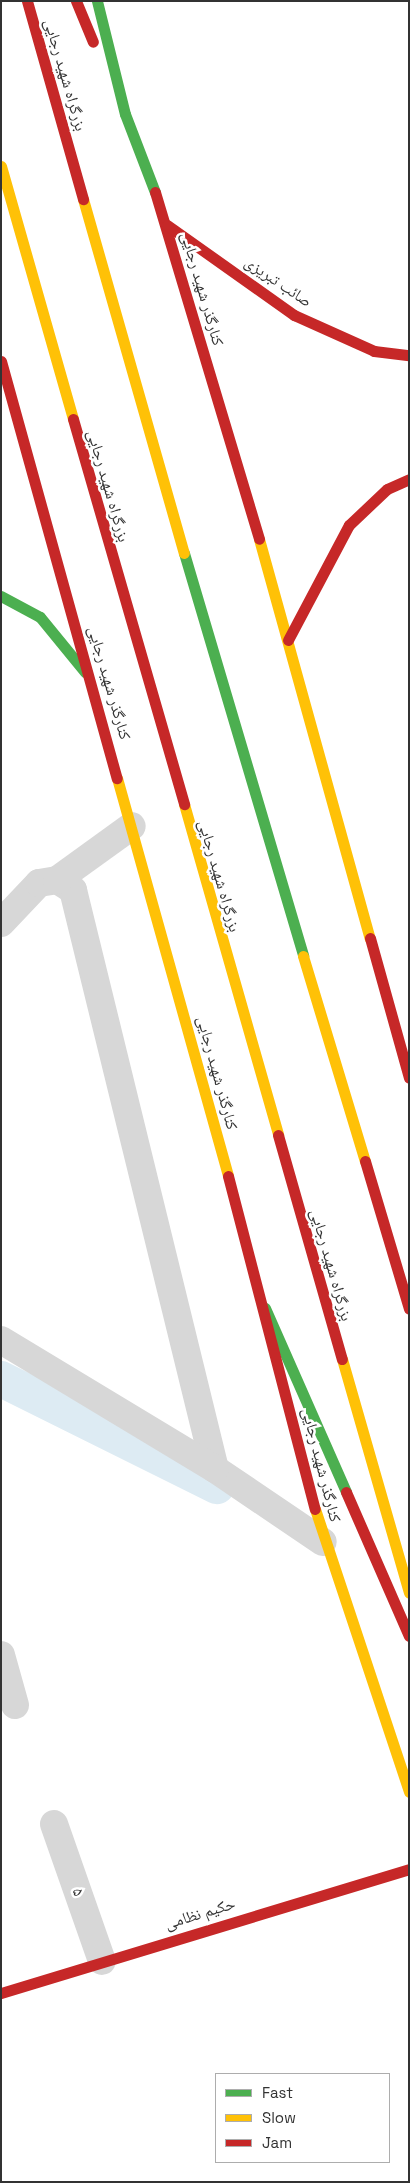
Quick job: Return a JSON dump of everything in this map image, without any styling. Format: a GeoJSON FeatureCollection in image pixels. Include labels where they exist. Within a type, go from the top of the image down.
{"type":"FeatureCollection","features":[{"type":"Feature","properties":{"kind":"main road","name":"بزرگراه شهید رجایی"},"geometry":{"type":"LineString","coordinates":[[27,1],[217,670],[409,1309]]}},
{"type":"Feature","properties":{"kind":"main road"},"geometry":{"type":"LineString","coordinates":[[76,1],[125,114]]}},
{"type":"Feature","properties":{"kind":"main road","name":"کنارگذر شهید رجایی"},"geometry":{"type":"LineString","coordinates":[[97,1],[125,114],[167,225],[288,640],[409,1078]]}},
{"type":"Feature","properties":{"kind":"main road","name":"بزرگراه شهید رجایی"},"geometry":{"type":"LineString","coordinates":[[1,166],[409,1593]]}},
{"type":"Feature","properties":{"kind":"main road","name":"صائب تبریزی"},"geometry":{"type":"LineString","coordinates":[[167,225],[294,316],[374,351],[409,356]]}},
{"type":"Feature","properties":{"kind":"main road"},"geometry":{"type":"LineString","coordinates":[[1,381],[2,365]]}},
{"type":"Feature","properties":{"kind":"main road","name":"کنارگذر شهید رجایی"},"geometry":{"type":"LineString","coordinates":[[2,365],[92,680],[264,1308],[323,1542],[409,1792]]}},
{"type":"Feature","properties":{"kind":"main road"},"geometry":{"type":"LineString","coordinates":[[288,640],[349,525],[388,489],[409,479]]}},
{"type":"Feature","properties":{"kind":"main road"},"geometry":{"type":"LineString","coordinates":[[1,596],[40,617],[92,680]]}},
{"type":"Feature","properties":{"kind":"main road"},"geometry":{"type":"LineString","coordinates":[[264,1308],[409,1636]]}},
{"type":"Feature","properties":{"kind":"main road","name":"حکیم نظامی"},"geometry":{"type":"LineString","coordinates":[[1,1993],[409,1869]]}},
{"type":"Feature","properties":{"kind":"street"},"geometry":{"type":"LineString","coordinates":[[1,923],[39,883],[57,880],[132,826]]}},
{"type":"Feature","properties":{"kind":"street"},"geometry":{"type":"LineString","coordinates":[[57,880],[73,890],[214,1469]]}},
{"type":"Feature","properties":{"kind":"street"},"geometry":{"type":"LineString","coordinates":[[1,1340],[214,1469],[323,1542]]}},
{"type":"Feature","properties":{"kind":"street"},"geometry":{"type":"LineString","coordinates":[[1,1655],[15,1705]]}},
{"type":"Feature","properties":{"kind":"street","name":"۵"},"geometry":{"type":"LineString","coordinates":[[54,1824],[102,1961]]}},
{"type":"Feature","properties":{"kind":"waterway"},"geometry":{"type":"LineString","coordinates":[[1,1379],[217,1486]]}},
{"type":"Feature","properties":{"kind":"traffic: fast"},"geometry":{"type":"LineString","coordinates":[[97,1],[125,114],[155,192]]}},
{"type":"Feature","properties":{"kind":"traffic: fast"},"geometry":{"type":"LineString","coordinates":[[184,553],[303,956]]}},
{"type":"Feature","properties":{"kind":"traffic: fast"},"geometry":{"type":"LineString","coordinates":[[1,596],[40,617],[85,672]]}},
{"type":"Feature","properties":{"kind":"traffic: fast"},"geometry":{"type":"LineString","coordinates":[[265,1308],[346,1492]]}},
{"type":"Feature","properties":{"kind":"traffic: slow"},"geometry":{"type":"LineString","coordinates":[[1,166],[73,419]]}},
{"type":"Feature","properties":{"kind":"traffic: slow"},"geometry":{"type":"LineString","coordinates":[[83,199],[184,553]]}},
{"type":"Feature","properties":{"kind":"traffic: slow"},"geometry":{"type":"LineString","coordinates":[[259,539],[370,938]]}},
{"type":"Feature","properties":{"kind":"traffic: slow"},"geometry":{"type":"LineString","coordinates":[[117,778],[228,1176]]}},
{"type":"Feature","properties":{"kind":"traffic: slow"},"geometry":{"type":"LineString","coordinates":[[184,804],[278,1135]]}},
{"type":"Feature","properties":{"kind":"traffic: slow"},"geometry":{"type":"LineString","coordinates":[[303,956],[365,1161]]}},
{"type":"Feature","properties":{"kind":"traffic: slow"},"geometry":{"type":"LineString","coordinates":[[342,1359],[409,1593]]}},
{"type":"Feature","properties":{"kind":"traffic: slow"},"geometry":{"type":"LineString","coordinates":[[315,1509],[409,1792]]}},
{"type":"Feature","properties":{"kind":"traffic: jam"},"geometry":{"type":"LineString","coordinates":[[27,1],[83,199]]}},
{"type":"Feature","properties":{"kind":"traffic: jam"},"geometry":{"type":"LineString","coordinates":[[76,1],[93,42]]}},
{"type":"Feature","properties":{"kind":"traffic: jam"},"geometry":{"type":"LineString","coordinates":[[155,192],[259,539]]}},
{"type":"Feature","properties":{"kind":"traffic: jam"},"geometry":{"type":"LineString","coordinates":[[167,225],[294,315],[374,351],[409,355]]}},
{"type":"Feature","properties":{"kind":"traffic: jam"},"geometry":{"type":"LineString","coordinates":[[1,361],[117,778]]}},
{"type":"Feature","properties":{"kind":"traffic: jam"},"geometry":{"type":"LineString","coordinates":[[73,419],[184,804]]}},
{"type":"Feature","properties":{"kind":"traffic: jam"},"geometry":{"type":"LineString","coordinates":[[288,640],[349,525],[387,489],[409,479]]}},
{"type":"Feature","properties":{"kind":"traffic: jam"},"geometry":{"type":"LineString","coordinates":[[370,938],[409,1078]]}},
{"type":"Feature","properties":{"kind":"traffic: jam"},"geometry":{"type":"LineString","coordinates":[[278,1135],[342,1359]]}},
{"type":"Feature","properties":{"kind":"traffic: jam"},"geometry":{"type":"LineString","coordinates":[[365,1161],[409,1309]]}},
{"type":"Feature","properties":{"kind":"traffic: jam"},"geometry":{"type":"LineString","coordinates":[[228,1176],[315,1509]]}},
{"type":"Feature","properties":{"kind":"traffic: jam"},"geometry":{"type":"LineString","coordinates":[[346,1492],[409,1636]]}},
{"type":"Feature","properties":{"kind":"traffic: jam"},"geometry":{"type":"LineString","coordinates":[[1,1993],[409,1869]]}}]}
